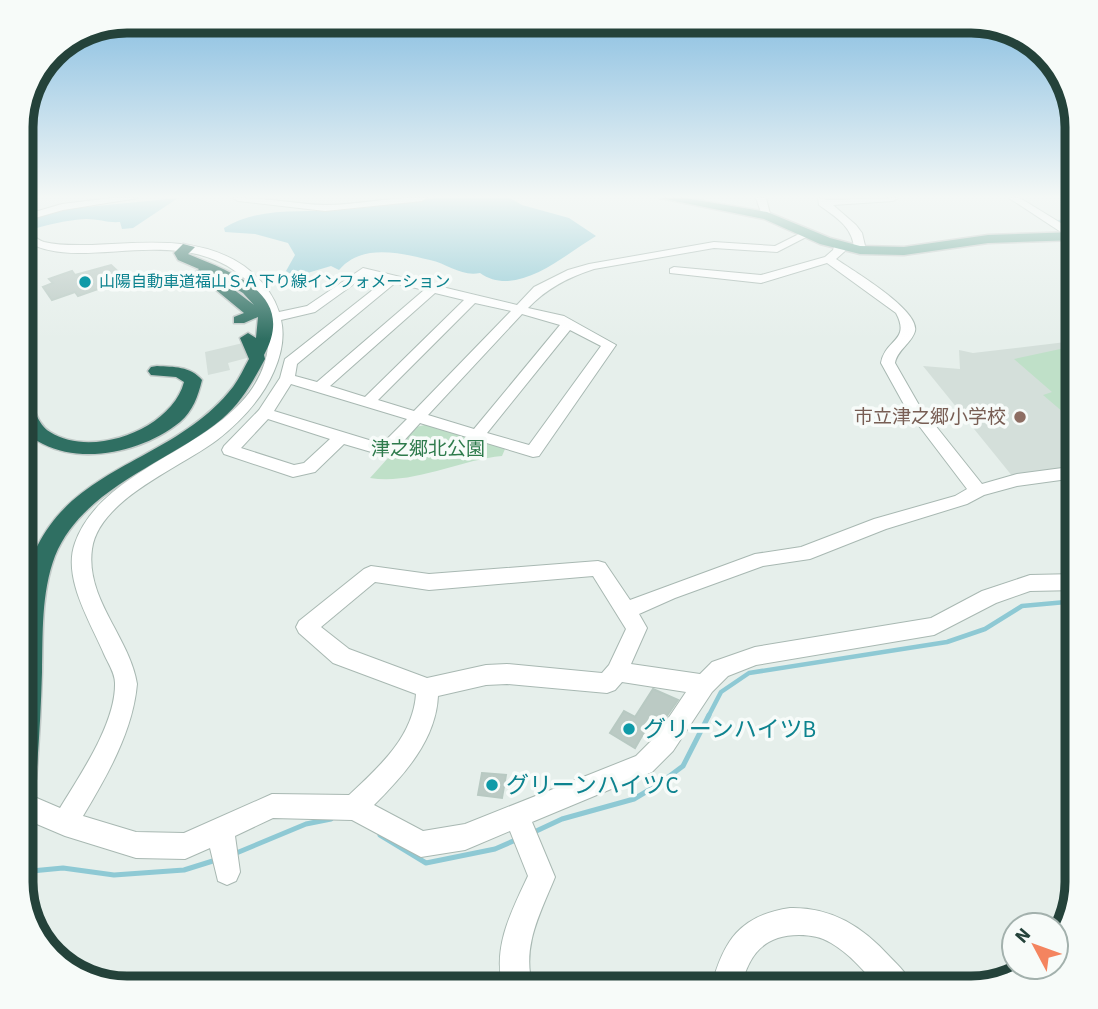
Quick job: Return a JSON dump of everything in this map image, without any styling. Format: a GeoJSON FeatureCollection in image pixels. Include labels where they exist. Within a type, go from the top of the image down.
{"type":"FeatureCollection","features":[{"type":"Feature","properties":{"kind":"highway"},"geometry":{"type":"LineString","coordinates":[[188,247],[181,253],[183,257],[229,275],[255,295],[265,322],[264,337],[248,337]]}},
{"type":"Feature","properties":{"kind":"highway"},"geometry":{"type":"LineString","coordinates":[[33,610],[39,569],[58,531],[94,492],[182,438],[223,407],[250,375],[248,337],[253,312],[202,271],[179,258],[180,253],[188,247]]}},
{"type":"Feature","properties":{"kind":"highway"},"geometry":{"type":"LineString","coordinates":[[33,426],[44,439],[70,448],[105,447],[153,431],[184,406],[193,388],[193,380],[180,372],[157,371]]}},
{"type":"Feature","properties":{"kind":"main road"},"geometry":{"type":"LineString","coordinates":[[839,246],[860,250],[904,251],[945,245]]}},
{"type":"Feature","properties":{"kind":"street"},"geometry":{"type":"LineString","coordinates":[[55,245],[188,247],[213,254],[246,274],[267,297],[275,317],[277,349],[268,370],[244,404],[210,438],[161,467],[106,510],[97,518],[83,545],[80,568],[126,682],[123,705],[90,783],[65,823]]}},
{"type":"Feature","properties":{"kind":"street"},"geometry":{"type":"LineString","coordinates":[[265,413],[385,451],[520,309],[547,285],[593,266],[713,245]]}},
{"type":"Feature","properties":{"kind":"street"},"geometry":{"type":"LineString","coordinates":[[714,245],[777,249],[785,245]]}},
{"type":"Feature","properties":{"kind":"street"},"geometry":{"type":"LineString","coordinates":[[860,250],[861,245]]}},
{"type":"Feature","properties":{"kind":"street"},"geometry":{"type":"LineString","coordinates":[[674,271],[761,279],[829,259],[839,251],[839,246]]}},
{"type":"Feature","properties":{"kind":"street"},"geometry":{"type":"LineString","coordinates":[[829,259],[901,311],[906,318],[908,332],[889,357],[888,363],[912,407],[978,491]]}},
{"type":"Feature","properties":{"kind":"street"},"geometry":{"type":"LineString","coordinates":[[275,317],[311,309],[363,272],[520,309],[568,324],[609,345],[533,452],[287,378]]}},
{"type":"Feature","properties":{"kind":"street"},"geometry":{"type":"LineString","coordinates":[[342,437],[309,468],[293,471],[230,450],[265,413],[287,378],[290,362],[393,279]]}},
{"type":"Feature","properties":{"kind":"street"},"geometry":{"type":"LineString","coordinates":[[319,387],[434,288]]}},
{"type":"Feature","properties":{"kind":"street"},"geometry":{"type":"LineString","coordinates":[[368,402],[473,298]]}},
{"type":"Feature","properties":{"kind":"street"},"geometry":{"type":"LineString","coordinates":[[477,435],[568,324]]}},
{"type":"Feature","properties":{"kind":"street"},"geometry":{"type":"LineString","coordinates":[[626,611],[668,592],[762,559],[803,554],[880,524],[961,500],[978,491],[1017,480],[1065,474]]}},
{"type":"Feature","properties":{"kind":"street"},"geometry":{"type":"LineString","coordinates":[[598,568],[637,628],[617,671],[607,683],[507,674],[486,675],[427,688],[341,656],[306,627],[372,574],[429,582],[598,568]]}},
{"type":"Feature","properties":{"kind":"street"},"geometry":{"type":"LineString","coordinates":[[33,809],[65,823],[136,845],[186,846],[222,832],[272,806],[354,808],[421,844],[465,837],[644,764],[664,744],[704,685],[720,669],[755,656],[934,626],[989,597],[1030,583],[1065,582]]}},
{"type":"Feature","properties":{"kind":"street"},"geometry":{"type":"LineString","coordinates":[[617,671],[704,685]]}},
{"type":"Feature","properties":{"kind":"street"},"geometry":{"type":"LineString","coordinates":[[354,808],[407,750],[428,708],[427,688]]}},
{"type":"Feature","properties":{"kind":"street"},"geometry":{"type":"LineString","coordinates":[[514,976],[513,957],[523,918],[542,877],[516,816]]}},
{"type":"Feature","properties":{"kind":"street"},"geometry":{"type":"LineString","coordinates":[[222,832],[227,872]]}},
{"type":"Feature","properties":{"kind":"street"},"geometry":{"type":"LineString","coordinates":[[729,976],[750,935],[781,922],[807,921],[832,928],[866,953],[888,976]]}},
{"type":"Feature","properties":{"kind":"shaded area","name":"市立津之郷小学校"},"geometry":{"type":"Polygon","coordinates":[[[1065,342],[1065,468],[1013,477],[923,366],[960,369],[959,350],[973,353],[1065,342]]]}},
{"type":"Feature","properties":{"kind":"shaded area"},"geometry":{"type":"Polygon","coordinates":[[[243,343],[247,358],[228,363],[230,370],[208,375],[205,352],[243,343]]]}},
{"type":"Feature","properties":{"kind":"green space"},"geometry":{"type":"Polygon","coordinates":[[[1065,348],[1065,414],[1043,395],[1052,392],[1014,359],[1065,348]]]}},
{"type":"Feature","properties":{"kind":"green space","name":"津之郷北公園"},"geometry":{"type":"Polygon","coordinates":[[[429,424],[505,449],[502,456],[419,475],[370,478],[416,427],[429,424]]]}},
{"type":"Feature","properties":{"kind":"water"},"geometry":{"type":"Polygon","coordinates":[[[289,245],[582,245],[540,271],[509,281],[494,280],[480,273],[461,272],[418,257],[382,252],[359,256],[339,270],[331,266],[304,274],[302,281],[286,271],[295,255],[289,245]]]}},
{"type":"Feature","properties":{"kind":"building","name":"山陽自動車道福山ＳＡ下り線インフォメーション"},"geometry":{"type":"Polygon","coordinates":[[[111,265],[126,279],[78,296],[75,292],[52,300],[43,287],[53,283],[49,279],[72,271],[75,275],[111,265]]]}},
{"type":"Feature","properties":{"kind":"building"},"geometry":{"type":"Polygon","coordinates":[[[653,689],[678,700],[664,720],[654,715],[635,748],[610,733],[624,711],[635,717],[653,689]]]}},
{"type":"Feature","properties":{"kind":"building","name":"グリーンハイツC"},"geometry":{"type":"Polygon","coordinates":[[[482,773],[506,775],[502,798],[478,795],[482,773]]]}},
{"type":"Feature","properties":{"kind":"waterway"},"geometry":{"type":"LineString","coordinates":[[708,717],[721,692],[749,673],[947,642],[985,629],[1022,606],[1065,602]]}},
{"type":"Feature","properties":{"kind":"waterway"},"geometry":{"type":"LineString","coordinates":[[532,833],[562,819],[634,799],[659,784],[683,766],[709,715]]}},
{"type":"Feature","properties":{"kind":"waterway"},"geometry":{"type":"LineString","coordinates":[[234,854],[306,824],[331,819]]}},
{"type":"Feature","properties":{"kind":"waterway"},"geometry":{"type":"LineString","coordinates":[[380,835],[426,863],[495,849],[518,839]]}},
{"type":"Feature","properties":{"kind":"waterway"},"geometry":{"type":"LineString","coordinates":[[33,871],[63,868],[114,875],[184,870],[216,860]]}},
{"type":"Feature","properties":{"kind":"place","name":"山陽自動車道福山ＳＡ下り線インフォメーション"},"geometry":{"type":"Point","coordinates":[85,282]}},
{"type":"Feature","properties":{"kind":"place","name":"市立津之郷小学校"},"geometry":{"type":"Point","coordinates":[1020,417]}},
{"type":"Feature","properties":{"kind":"place","name":"グリーンハイツB"},"geometry":{"type":"Point","coordinates":[629,729]}},
{"type":"Feature","properties":{"kind":"place","name":"グリーンハイツC"},"geometry":{"type":"Point","coordinates":[492,785]}}]}
